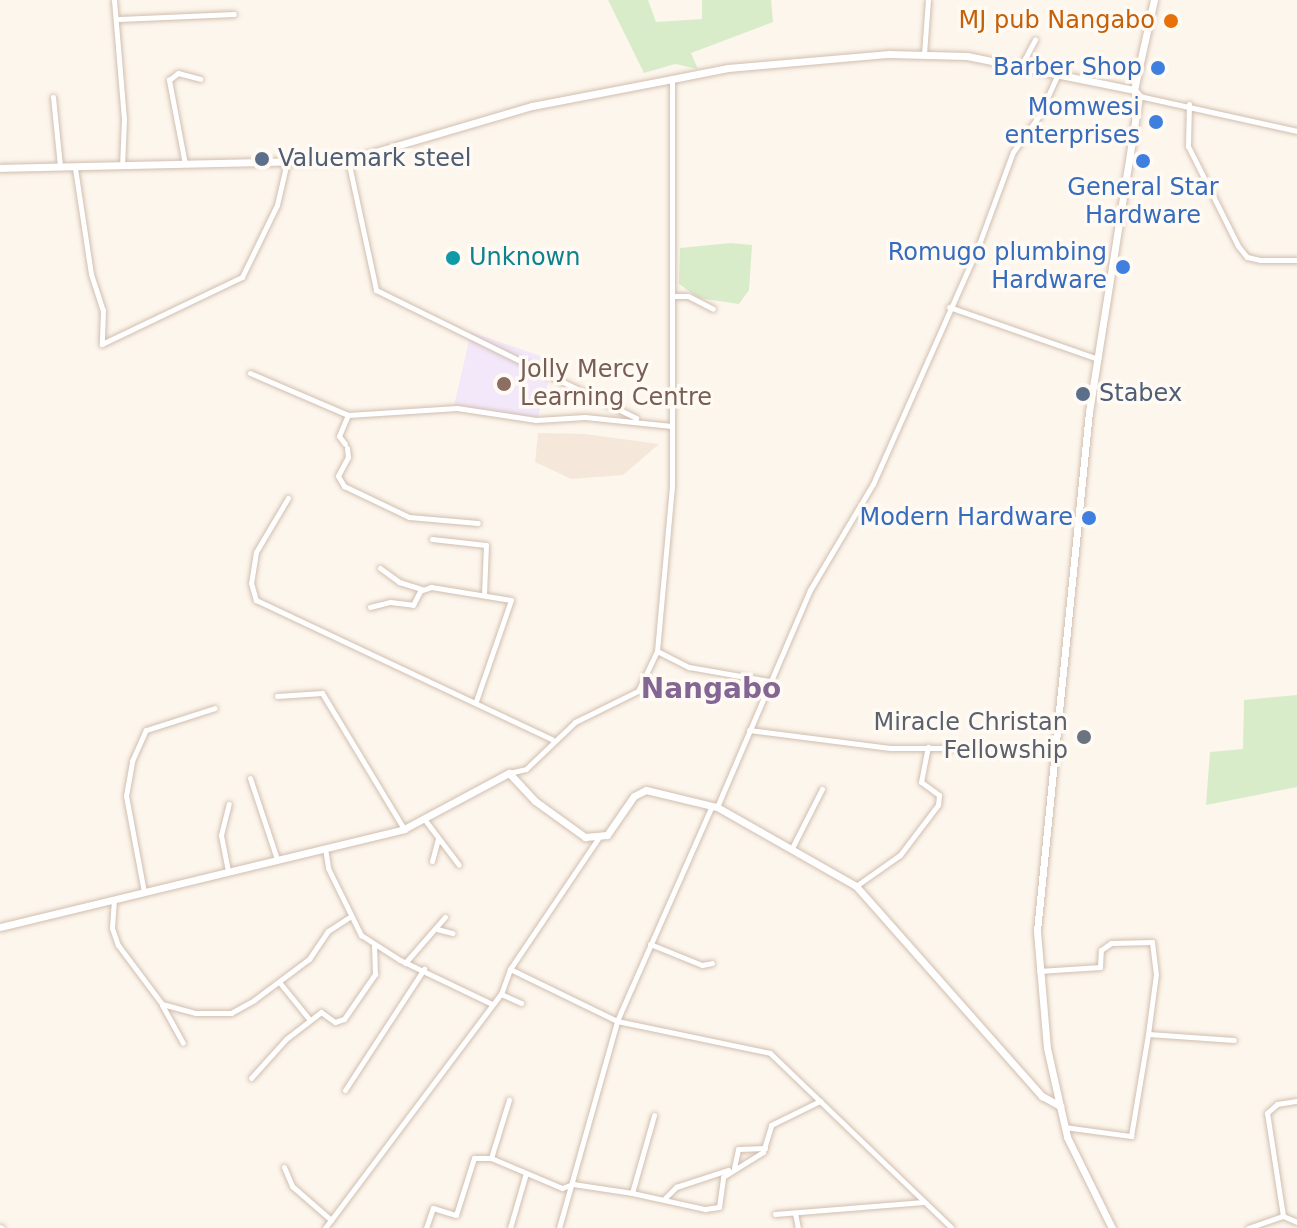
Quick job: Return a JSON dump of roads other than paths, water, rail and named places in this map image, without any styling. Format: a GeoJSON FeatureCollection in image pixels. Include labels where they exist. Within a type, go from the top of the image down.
{"type":"FeatureCollection","features":[{"type":"Feature","properties":{"kind":"street"},"geometry":{"type":"LineString","coordinates":[[114,0],[119,19],[122,167]]}},
{"type":"Feature","properties":{"kind":"street"},"geometry":{"type":"LineString","coordinates":[[924,54],[928,0]]}},
{"type":"Feature","properties":{"kind":"street"},"geometry":{"type":"LineString","coordinates":[[1112,1228],[1063,1127],[1047,1048],[1037,931],[1099,360],[1137,93],[1154,0]]}},
{"type":"Feature","properties":{"kind":"street"},"geometry":{"type":"LineString","coordinates":[[119,19],[234,14]]}},
{"type":"Feature","properties":{"kind":"street"},"geometry":{"type":"LineString","coordinates":[[1020,67],[1035,40]]}},
{"type":"Feature","properties":{"kind":"street"},"geometry":{"type":"LineString","coordinates":[[0,168],[286,166],[348,160],[532,106],[728,68],[924,54],[1020,67],[1297,131]]}},
{"type":"Feature","properties":{"kind":"street"},"geometry":{"type":"LineString","coordinates":[[185,165],[169,80],[178,73],[200,79]]}},
{"type":"Feature","properties":{"kind":"street"},"geometry":{"type":"LineString","coordinates":[[559,1228],[617,1021],[650,944],[810,590],[873,484],[1013,152],[1039,116],[1057,76]]}},
{"type":"Feature","properties":{"kind":"street"},"geometry":{"type":"LineString","coordinates":[[0,927],[404,829],[509,773],[526,769],[552,739],[638,691],[657,651],[672,426],[672,79]]}},
{"type":"Feature","properties":{"kind":"street"},"geometry":{"type":"LineString","coordinates":[[53,97],[60,167]]}},
{"type":"Feature","properties":{"kind":"street"},"geometry":{"type":"LineString","coordinates":[[1189,104],[1188,146],[1238,246],[1247,257],[1297,260]]}},
{"type":"Feature","properties":{"kind":"street"},"geometry":{"type":"LineString","coordinates":[[348,160],[376,290],[640,420]]}},
{"type":"Feature","properties":{"kind":"street"},"geometry":{"type":"LineString","coordinates":[[75,168],[85,247],[103,310],[102,344],[242,277],[277,205],[286,166]]}},
{"type":"Feature","properties":{"kind":"street"},"geometry":{"type":"LineString","coordinates":[[673,296],[688,296],[713,309]]}},
{"type":"Feature","properties":{"kind":"street"},"geometry":{"type":"LineString","coordinates":[[949,307],[1099,360]]}},
{"type":"Feature","properties":{"kind":"street"},"geometry":{"type":"LineString","coordinates":[[250,373],[348,415],[457,408],[536,420],[640,420],[672,426]]}},
{"type":"Feature","properties":{"kind":"street"},"geometry":{"type":"LineString","coordinates":[[348,415],[339,436],[346,446],[348,457],[338,476],[344,486],[409,517],[478,523]]}},
{"type":"Feature","properties":{"kind":"street"},"geometry":{"type":"LineString","coordinates":[[288,498],[256,552],[251,583],[256,600],[552,739]]}},
{"type":"Feature","properties":{"kind":"street"},"geometry":{"type":"LineString","coordinates":[[432,539],[486,545],[484,594]]}},
{"type":"Feature","properties":{"kind":"street"},"geometry":{"type":"LineString","coordinates":[[380,568],[399,582],[423,589],[484,594],[512,603],[476,701]]}},
{"type":"Feature","properties":{"kind":"street"},"geometry":{"type":"LineString","coordinates":[[370,607],[386,602],[413,605],[423,589]]}},
{"type":"Feature","properties":{"kind":"street"},"geometry":{"type":"LineString","coordinates":[[657,651],[689,667],[769,681]]}},
{"type":"Feature","properties":{"kind":"street"},"geometry":{"type":"LineString","coordinates":[[277,696],[322,693],[404,829]]}},
{"type":"Feature","properties":{"kind":"street"},"geometry":{"type":"LineString","coordinates":[[144,892],[126,796],[132,761],[146,730],[215,708]]}},
{"type":"Feature","properties":{"kind":"street"},"geometry":{"type":"LineString","coordinates":[[749,730],[890,748],[1055,748]]}},
{"type":"Feature","properties":{"kind":"street"},"geometry":{"type":"LineString","coordinates":[[856,886],[900,855],[940,801],[921,782],[928,747]]}},
{"type":"Feature","properties":{"kind":"street"},"geometry":{"type":"LineString","coordinates":[[509,773],[569,828],[599,837]]}},
{"type":"Feature","properties":{"kind":"street"},"geometry":{"type":"LineString","coordinates":[[250,778],[277,859]]}},
{"type":"Feature","properties":{"kind":"street"},"geometry":{"type":"LineString","coordinates":[[793,846],[822,789]]}},
{"type":"Feature","properties":{"kind":"street"},"geometry":{"type":"LineString","coordinates":[[325,1228],[501,994],[510,969],[599,837],[612,828],[634,796],[646,790],[714,808],[793,846],[856,886],[1042,1096],[1060,1106]]}},
{"type":"Feature","properties":{"kind":"street"},"geometry":{"type":"LineString","coordinates":[[228,871],[221,835],[229,804]]}},
{"type":"Feature","properties":{"kind":"street"},"geometry":{"type":"LineString","coordinates":[[425,820],[459,865]]}},
{"type":"Feature","properties":{"kind":"street"},"geometry":{"type":"LineString","coordinates":[[432,861],[438,839]]}},
{"type":"Feature","properties":{"kind":"street"},"geometry":{"type":"LineString","coordinates":[[325,848],[328,868],[348,918],[374,944],[405,963],[424,969],[492,1004]]}},
{"type":"Feature","properties":{"kind":"street"},"geometry":{"type":"LineString","coordinates":[[114,899],[112,928],[118,945],[162,1004],[183,1043]]}},
{"type":"Feature","properties":{"kind":"street"},"geometry":{"type":"LineString","coordinates":[[405,963],[445,917]]}},
{"type":"Feature","properties":{"kind":"street"},"geometry":{"type":"LineString","coordinates":[[162,1004],[196,1013],[231,1013],[280,983],[309,959],[328,931],[348,918]]}},
{"type":"Feature","properties":{"kind":"street"},"geometry":{"type":"LineString","coordinates":[[436,929],[452,933]]}},
{"type":"Feature","properties":{"kind":"street"},"geometry":{"type":"LineString","coordinates":[[1039,971],[1100,967],[1101,950],[1111,943],[1152,942],[1156,974],[1131,1136],[1063,1127]]}},
{"type":"Feature","properties":{"kind":"street"},"geometry":{"type":"LineString","coordinates":[[251,1078],[310,1020],[323,1012],[335,1022],[344,1019],[375,974],[374,944]]}},
{"type":"Feature","properties":{"kind":"street"},"geometry":{"type":"LineString","coordinates":[[650,944],[702,965],[712,963]]}},
{"type":"Feature","properties":{"kind":"street"},"geometry":{"type":"LineString","coordinates":[[345,1090],[424,969]]}},
{"type":"Feature","properties":{"kind":"street"},"geometry":{"type":"LineString","coordinates":[[510,969],[617,1021],[770,1053],[952,1228]]}},
{"type":"Feature","properties":{"kind":"street"},"geometry":{"type":"LineString","coordinates":[[280,983],[310,1020]]}},
{"type":"Feature","properties":{"kind":"street"},"geometry":{"type":"LineString","coordinates":[[501,994],[521,1003]]}},
{"type":"Feature","properties":{"kind":"street"},"geometry":{"type":"LineString","coordinates":[[1148,1034],[1234,1040]]}},
{"type":"Feature","properties":{"kind":"street"},"geometry":{"type":"LineString","coordinates":[[491,1158],[509,1100]]}},
{"type":"Feature","properties":{"kind":"street"},"geometry":{"type":"LineString","coordinates":[[568,1189],[573,1184],[665,1198],[705,1209],[719,1207],[723,1177],[765,1148],[771,1125],[820,1101]]}},
{"type":"Feature","properties":{"kind":"street"},"geometry":{"type":"LineString","coordinates":[[1283,1216],[1267,1113],[1274,1106],[1297,1101]]}},
{"type":"Feature","properties":{"kind":"street"},"geometry":{"type":"LineString","coordinates":[[632,1193],[654,1115]]}},
{"type":"Feature","properties":{"kind":"street"},"geometry":{"type":"LineString","coordinates":[[733,1168],[738,1149],[765,1148]]}},
{"type":"Feature","properties":{"kind":"street"},"geometry":{"type":"LineString","coordinates":[[426,1228],[433,1208],[456,1215],[474,1158],[491,1158],[568,1189]]}},
{"type":"Feature","properties":{"kind":"street"},"geometry":{"type":"LineString","coordinates":[[284,1167],[292,1186],[331,1220]]}},
{"type":"Feature","properties":{"kind":"street"},"geometry":{"type":"LineString","coordinates":[[665,1198],[676,1187],[733,1168]]}},
{"type":"Feature","properties":{"kind":"street"},"geometry":{"type":"LineString","coordinates":[[510,1228],[526,1173]]}},
{"type":"Feature","properties":{"kind":"street"},"geometry":{"type":"LineString","coordinates":[[775,1214],[924,1202]]}},
{"type":"Feature","properties":{"kind":"street"},"geometry":{"type":"LineString","coordinates":[[795,1213],[798,1228]]}},
{"type":"Feature","properties":{"kind":"street"},"geometry":{"type":"LineString","coordinates":[[1248,1228],[1283,1216],[1297,1222]]}},
{"type":"Feature","properties":{"kind":"place","name":"MJ pub Nangabo"},"geometry":{"type":"Point","coordinates":[1171,21]}},
{"type":"Feature","properties":{"kind":"place","name":"Barber Shop"},"geometry":{"type":"Point","coordinates":[1158,68]}},
{"type":"Feature","properties":{"kind":"place","name":"Momwesi enterprises"},"geometry":{"type":"Point","coordinates":[1156,122]}},
{"type":"Feature","properties":{"kind":"place","name":"Valuemark steel"},"geometry":{"type":"Point","coordinates":[262,159]}},
{"type":"Feature","properties":{"kind":"place","name":"General Star Hardware"},"geometry":{"type":"Point","coordinates":[1143,161]}},
{"type":"Feature","properties":{"kind":"place","name":"Unknown"},"geometry":{"type":"Point","coordinates":[453,258]}},
{"type":"Feature","properties":{"kind":"place","name":"Romugo plumbing Hardware"},"geometry":{"type":"Point","coordinates":[1123,267]}},
{"type":"Feature","properties":{"kind":"place","name":"Jolly Mercy Learning Centre"},"geometry":{"type":"Point","coordinates":[504,384]}},
{"type":"Feature","properties":{"kind":"place","name":"Stabex"},"geometry":{"type":"Point","coordinates":[1083,394]}},
{"type":"Feature","properties":{"kind":"place","name":"Modern Hardware"},"geometry":{"type":"Point","coordinates":[1089,518]}},
{"type":"Feature","properties":{"kind":"place","name":"Miracle Christan Fellowship"},"geometry":{"type":"Point","coordinates":[1084,737]}},
{"type":"Feature","properties":{"kind":"district","name":"Nangabo"},"geometry":{"type":"Point","coordinates":[711,689]}}]}
